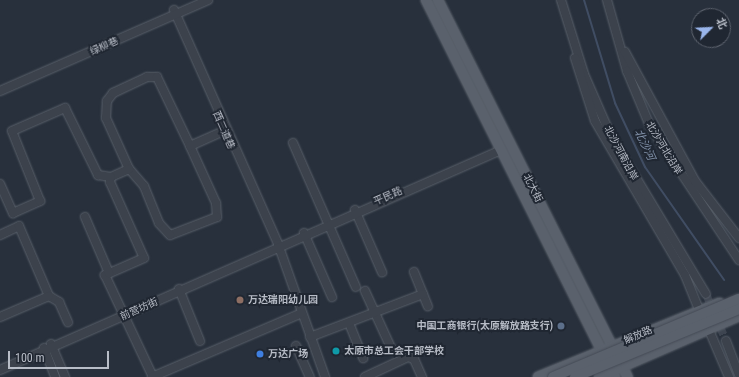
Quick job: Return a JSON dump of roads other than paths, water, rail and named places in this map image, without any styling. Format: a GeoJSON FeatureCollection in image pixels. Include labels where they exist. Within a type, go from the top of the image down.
{"type":"FeatureCollection","features":[{"type":"Feature","properties":{"kind":"main road"},"geometry":{"type":"LineString","coordinates":[[426,0],[614,374]]}},
{"type":"Feature","properties":{"kind":"main road","name":"北大街"},"geometry":{"type":"LineString","coordinates":[[438,0],[628,377]]}},
{"type":"Feature","properties":{"kind":"main road","name":"解放路"},"geometry":{"type":"LineString","coordinates":[[538,377],[613,345],[739,295]]}},
{"type":"Feature","properties":{"kind":"main road","name":"解放路"},"geometry":{"type":"LineString","coordinates":[[553,377],[739,299]]}},
{"type":"Feature","properties":{"kind":"main road","name":"解放路"},"geometry":{"type":"LineString","coordinates":[[576,377],[739,309]]}},
{"type":"Feature","properties":{"kind":"main road"},"geometry":{"type":"LineString","coordinates":[[599,377],[614,374],[624,367],[739,316]]}},
{"type":"Feature","properties":{"kind":"street","name":"绿柳巷"},"geometry":{"type":"LineString","coordinates":[[0,91],[174,13],[196,0]]}},
{"type":"Feature","properties":{"kind":"street","name":"绿柳巷"},"geometry":{"type":"LineString","coordinates":[[0,86],[208,0]]}},
{"type":"Feature","properties":{"kind":"street","name":"北沙河南沿岸"},"geometry":{"type":"LineString","coordinates":[[560,0],[573,40],[611,136],[706,294]]}},
{"type":"Feature","properties":{"kind":"street","name":"北沙河北沿岸"},"geometry":{"type":"LineString","coordinates":[[607,0],[626,71],[650,126],[739,260]]}},
{"type":"Feature","properties":{"kind":"street","name":"西二道巷"},"geometry":{"type":"LineString","coordinates":[[174,13],[277,246],[325,377]]}},
{"type":"Feature","properties":{"kind":"street"},"geometry":{"type":"LineString","coordinates":[[615,30],[672,143],[695,181],[739,238]]}},
{"type":"Feature","properties":{"kind":"street"},"geometry":{"type":"LineString","coordinates":[[573,40],[581,87],[595,121],[684,276],[699,310]]}},
{"type":"Feature","properties":{"kind":"street"},"geometry":{"type":"LineString","coordinates":[[147,77],[161,80],[190,146],[216,203],[217,217],[175,235],[163,230],[144,186],[129,169],[104,109],[113,93],[147,77]]}},
{"type":"Feature","properties":{"kind":"street"},"geometry":{"type":"LineString","coordinates":[[0,184],[14,213],[40,201],[12,132],[65,108],[98,176],[111,177],[129,169]]}},
{"type":"Feature","properties":{"kind":"street"},"geometry":{"type":"LineString","coordinates":[[190,146],[225,131]]}},
{"type":"Feature","properties":{"kind":"street"},"geometry":{"type":"LineString","coordinates":[[293,143],[356,287]]}},
{"type":"Feature","properties":{"kind":"street","name":"平民路"},"geometry":{"type":"LineString","coordinates":[[277,246],[500,148]]}},
{"type":"Feature","properties":{"kind":"street"},"geometry":{"type":"LineString","coordinates":[[111,177],[110,182],[144,258],[105,275],[152,377],[302,314]]}},
{"type":"Feature","properties":{"kind":"street"},"geometry":{"type":"LineString","coordinates":[[356,212],[382,272]]}},
{"type":"Feature","properties":{"kind":"street"},"geometry":{"type":"LineString","coordinates":[[86,217],[110,273]]}},
{"type":"Feature","properties":{"kind":"street"},"geometry":{"type":"LineString","coordinates":[[0,235],[19,226],[49,296],[59,302],[68,322]]}},
{"type":"Feature","properties":{"kind":"street"},"geometry":{"type":"LineString","coordinates":[[304,235],[332,298]]}},
{"type":"Feature","properties":{"kind":"street","name":"前营坊街"},"geometry":{"type":"LineString","coordinates":[[0,367],[277,246]]}},
{"type":"Feature","properties":{"kind":"street"},"geometry":{"type":"LineString","coordinates":[[414,272],[428,306]]}},
{"type":"Feature","properties":{"kind":"street"},"geometry":{"type":"LineString","coordinates":[[179,290],[200,341]]}},
{"type":"Feature","properties":{"kind":"street"},"geometry":{"type":"LineString","coordinates":[[365,291],[392,350]]}},
{"type":"Feature","properties":{"kind":"street"},"geometry":{"type":"LineString","coordinates":[[310,338],[423,294]]}},
{"type":"Feature","properties":{"kind":"street"},"geometry":{"type":"LineString","coordinates":[[0,317],[49,296]]}},
{"type":"Feature","properties":{"kind":"street"},"geometry":{"type":"LineString","coordinates":[[349,323],[363,358]]}},
{"type":"Feature","properties":{"kind":"street"},"geometry":{"type":"LineString","coordinates":[[709,330],[729,377]]}},
{"type":"Feature","properties":{"kind":"street"},"geometry":{"type":"LineString","coordinates":[[726,341],[739,375]]}},
{"type":"Feature","properties":{"kind":"street"},"geometry":{"type":"LineString","coordinates":[[296,346],[310,377]]}},
{"type":"Feature","properties":{"kind":"street"},"geometry":{"type":"LineString","coordinates":[[48,347],[55,377]]}},
{"type":"Feature","properties":{"kind":"street"},"geometry":{"type":"LineString","coordinates":[[48,347],[65,377]]}},
{"type":"Feature","properties":{"kind":"street","name":"前营坊街"},"geometry":{"type":"LineString","coordinates":[[0,370],[48,347]]}},
{"type":"Feature","properties":{"kind":"street"},"geometry":{"type":"LineString","coordinates":[[365,377],[408,357],[414,359],[422,377]]}},
{"type":"Feature","properties":{"kind":"waterway","name":"北沙河"},"geometry":{"type":"LineString","coordinates":[[584,0],[615,103],[645,167],[724,280]]}},
{"type":"Feature","properties":{"kind":"tunnel"},"geometry":{"type":"LineString","coordinates":[[706,294],[726,341]]}},
{"type":"Feature","properties":{"kind":"place","name":"万达瑞阳幼儿园"},"geometry":{"type":"Point","coordinates":[240,300]}},
{"type":"Feature","properties":{"kind":"place","name":"中国工商银行(太原解放路支行)"},"geometry":{"type":"Point","coordinates":[561,326]}},
{"type":"Feature","properties":{"kind":"place","name":"太原市总工会干部学校"},"geometry":{"type":"Point","coordinates":[336,351]}},
{"type":"Feature","properties":{"kind":"place","name":"万达广场"},"geometry":{"type":"Point","coordinates":[260,354]}}]}
